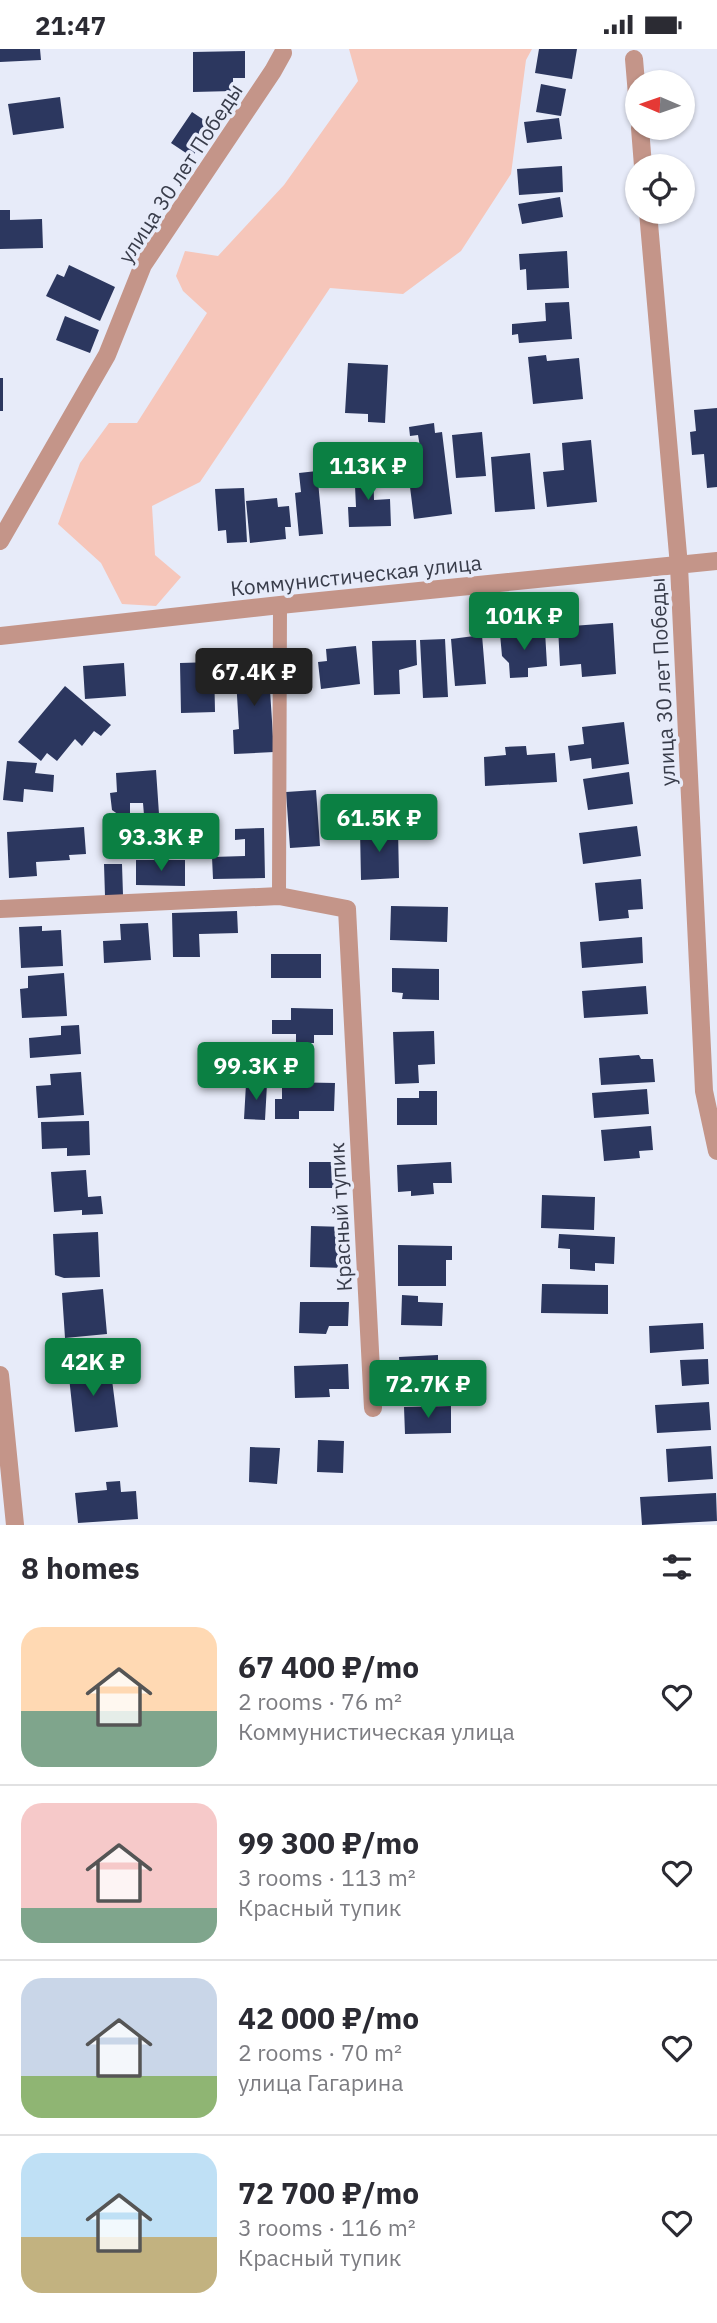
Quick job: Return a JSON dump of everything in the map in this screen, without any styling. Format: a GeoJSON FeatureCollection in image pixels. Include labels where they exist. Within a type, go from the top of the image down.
{"type":"FeatureCollection","features":[{"type":"Feature","properties":{"kind":"street","name":"улица 30 лет Победы"},"geometry":{"type":"LineString","coordinates":[[0,541],[107,355],[143,265],[274,71],[283,53]]}},
{"type":"Feature","properties":{"kind":"street"},"geometry":{"type":"LineString","coordinates":[[634,59],[635,70]]}},
{"type":"Feature","properties":{"kind":"street","name":"улица 30 лет Победы"},"geometry":{"type":"LineString","coordinates":[[649,224],[679,566],[704,1091],[717,1151]]}},
{"type":"Feature","properties":{"kind":"street","name":"Коммунистическая улица"},"geometry":{"type":"LineString","coordinates":[[0,636],[717,561]]}},
{"type":"Feature","properties":{"kind":"street","name":"Красный тупик"},"geometry":{"type":"LineString","coordinates":[[0,909],[279,896],[347,909],[373,1408]]}},
{"type":"Feature","properties":{"kind":"street"},"geometry":{"type":"LineString","coordinates":[[0,1375],[15,1525]]}},
{"type":"Feature","properties":{"kind":"lane"},"geometry":{"type":"LineString","coordinates":[[279,896],[280,605]]}},
{"type":"Feature","properties":{"kind":"shaded area"},"geometry":{"type":"Polygon","coordinates":[[[349,49],[532,49],[526,60],[511,174],[461,251],[403,294],[330,288],[200,482],[152,506],[155,555],[181,577],[156,606],[122,604],[101,563],[58,524],[80,463],[109,423],[137,423],[207,313],[183,291],[176,276],[185,251],[218,256],[284,185],[358,81],[349,49]]]}},
{"type":"Feature","properties":{"kind":"building"},"geometry":{"type":"Polygon","coordinates":[[[0,49],[40,49],[41,60],[0,62],[0,49]]]}},
{"type":"Feature","properties":{"kind":"building"},"geometry":{"type":"Polygon","coordinates":[[[539,49],[577,49],[572,79],[535,73],[539,49]]]}},
{"type":"Feature","properties":{"kind":"building"},"geometry":{"type":"Polygon","coordinates":[[[245,51],[245,78],[233,78],[233,91],[193,92],[193,52],[245,51]]]}},
{"type":"Feature","properties":{"kind":"building"},"geometry":{"type":"Polygon","coordinates":[[[541,84],[566,89],[561,116],[536,112],[541,84]]]}},
{"type":"Feature","properties":{"kind":"building"},"geometry":{"type":"Polygon","coordinates":[[[60,97],[64,128],[13,135],[8,104],[60,97]]]}},
{"type":"Feature","properties":{"kind":"building"},"geometry":{"type":"Polygon","coordinates":[[[192,112],[213,126],[192,157],[171,143],[192,112]]]}},
{"type":"Feature","properties":{"kind":"building"},"geometry":{"type":"Polygon","coordinates":[[[559,118],[562,139],[527,143],[524,122],[559,118]]]}},
{"type":"Feature","properties":{"kind":"building"},"geometry":{"type":"Polygon","coordinates":[[[562,166],[563,192],[519,195],[517,169],[562,166]]]}},
{"type":"Feature","properties":{"kind":"building"},"geometry":{"type":"Polygon","coordinates":[[[560,197],[563,217],[522,224],[518,204],[560,197]]]}},
{"type":"Feature","properties":{"kind":"building"},"geometry":{"type":"Polygon","coordinates":[[[0,210],[10,210],[10,220],[42,219],[43,248],[0,249],[0,210]]]}},
{"type":"Feature","properties":{"kind":"building"},"geometry":{"type":"Polygon","coordinates":[[[567,251],[569,288],[527,290],[526,269],[520,270],[519,254],[567,251]]]}},
{"type":"Feature","properties":{"kind":"building"},"geometry":{"type":"Polygon","coordinates":[[[69,265],[115,287],[100,321],[46,296],[57,274],[64,277],[69,265]]]}},
{"type":"Feature","properties":{"kind":"building"},"geometry":{"type":"Polygon","coordinates":[[[569,302],[572,339],[519,343],[518,334],[512,335],[512,324],[546,321],[545,303],[569,302]]]}},
{"type":"Feature","properties":{"kind":"building"},"geometry":{"type":"Polygon","coordinates":[[[65,316],[99,330],[90,353],[56,340],[65,316]]]}},
{"type":"Feature","properties":{"kind":"building"},"geometry":{"type":"Polygon","coordinates":[[[546,355],[547,361],[579,358],[583,399],[533,404],[528,357],[546,355]]]}},
{"type":"Feature","properties":{"kind":"building"},"geometry":{"type":"Polygon","coordinates":[[[348,363],[388,365],[385,423],[368,422],[368,414],[345,413],[348,363]]]}},
{"type":"Feature","properties":{"kind":"building"},"geometry":{"type":"Polygon","coordinates":[[[0,378],[3,378],[3,411],[0,411],[0,378]]]}},
{"type":"Feature","properties":{"kind":"building"},"geometry":{"type":"Polygon","coordinates":[[[717,408],[717,487],[707,488],[704,454],[692,455],[690,432],[696,431],[694,410],[717,408]]]}},
{"type":"Feature","properties":{"kind":"building"},"geometry":{"type":"Polygon","coordinates":[[[434,423],[435,433],[442,432],[452,514],[414,519],[406,455],[421,453],[418,435],[410,436],[409,427],[434,423]]]}},
{"type":"Feature","properties":{"kind":"building"},"geometry":{"type":"Polygon","coordinates":[[[482,432],[486,476],[456,478],[452,435],[482,432]]]}},
{"type":"Feature","properties":{"kind":"building"},"geometry":{"type":"Polygon","coordinates":[[[591,440],[597,502],[547,507],[543,472],[564,470],[562,443],[591,440]]]}},
{"type":"Feature","properties":{"kind":"building"},"geometry":{"type":"Polygon","coordinates":[[[530,453],[535,509],[495,512],[491,457],[530,453]]]}},
{"type":"Feature","properties":{"kind":"building"},"geometry":{"type":"Polygon","coordinates":[[[373,464],[374,500],[390,499],[391,526],[349,527],[348,507],[356,507],[354,465],[373,464]]]}},
{"type":"Feature","properties":{"kind":"building"},"geometry":{"type":"Polygon","coordinates":[[[317,471],[323,534],[299,536],[295,493],[301,492],[299,473],[317,471]]]}},
{"type":"Feature","properties":{"kind":"building"},"geometry":{"type":"Polygon","coordinates":[[[244,488],[247,542],[227,543],[226,530],[218,531],[215,489],[244,488]]]}},
{"type":"Feature","properties":{"kind":"building"},"geometry":{"type":"Polygon","coordinates":[[[277,498],[278,507],[289,506],[291,527],[285,527],[286,539],[250,543],[246,501],[277,498]]]}},
{"type":"Feature","properties":{"kind":"building"},"geometry":{"type":"Polygon","coordinates":[[[613,623],[616,674],[582,677],[581,664],[560,666],[558,627],[613,623]]]}},
{"type":"Feature","properties":{"kind":"building"},"geometry":{"type":"Polygon","coordinates":[[[545,631],[547,666],[528,668],[528,677],[510,678],[509,663],[502,656],[500,634],[545,631]]]}},
{"type":"Feature","properties":{"kind":"building"},"geometry":{"type":"Polygon","coordinates":[[[482,635],[486,684],[455,686],[451,639],[482,635]]]}},
{"type":"Feature","properties":{"kind":"building"},"geometry":{"type":"Polygon","coordinates":[[[445,639],[448,697],[423,698],[420,640],[445,639]]]}},
{"type":"Feature","properties":{"kind":"building"},"geometry":{"type":"Polygon","coordinates":[[[416,640],[417,665],[399,670],[400,694],[374,695],[372,641],[416,640]]]}},
{"type":"Feature","properties":{"kind":"building"},"geometry":{"type":"Polygon","coordinates":[[[356,646],[360,684],[321,689],[318,662],[327,661],[326,649],[356,646]]]}},
{"type":"Feature","properties":{"kind":"building"},"geometry":{"type":"Polygon","coordinates":[[[268,659],[274,752],[234,754],[233,730],[239,729],[235,662],[268,659]]]}},
{"type":"Feature","properties":{"kind":"building"},"geometry":{"type":"Polygon","coordinates":[[[214,662],[215,712],[181,713],[180,663],[214,662]]]}},
{"type":"Feature","properties":{"kind":"building"},"geometry":{"type":"Polygon","coordinates":[[[124,663],[126,696],[85,699],[83,666],[124,663]]]}},
{"type":"Feature","properties":{"kind":"building"},"geometry":{"type":"Polygon","coordinates":[[[65,686],[111,725],[101,736],[94,731],[82,746],[75,739],[57,761],[47,753],[41,761],[18,742],[65,686]]]}},
{"type":"Feature","properties":{"kind":"building"},"geometry":{"type":"Polygon","coordinates":[[[624,722],[629,764],[592,769],[591,758],[570,761],[568,746],[584,744],[582,727],[624,722]]]}},
{"type":"Feature","properties":{"kind":"building"},"geometry":{"type":"Polygon","coordinates":[[[526,746],[527,755],[555,753],[557,782],[485,786],[484,757],[506,755],[505,747],[526,746]]]}},
{"type":"Feature","properties":{"kind":"building"},"geometry":{"type":"Polygon","coordinates":[[[7,761],[37,763],[35,773],[54,775],[53,792],[24,789],[23,802],[3,800],[7,761]]]}},
{"type":"Feature","properties":{"kind":"building"},"geometry":{"type":"Polygon","coordinates":[[[156,770],[159,814],[144,815],[143,803],[130,803],[130,814],[119,815],[112,810],[110,793],[117,792],[116,773],[156,770]]]}},
{"type":"Feature","properties":{"kind":"building"},"geometry":{"type":"Polygon","coordinates":[[[629,772],[633,804],[588,810],[583,779],[629,772]]]}},
{"type":"Feature","properties":{"kind":"building"},"geometry":{"type":"Polygon","coordinates":[[[316,790],[320,846],[290,848],[286,792],[316,790]]]}},
{"type":"Feature","properties":{"kind":"building"},"geometry":{"type":"Polygon","coordinates":[[[637,826],[641,856],[583,864],[579,833],[637,826]]]}},
{"type":"Feature","properties":{"kind":"building"},"geometry":{"type":"Polygon","coordinates":[[[84,827],[86,854],[69,855],[70,860],[36,862],[37,876],[9,878],[7,832],[84,827]]]}},
{"type":"Feature","properties":{"kind":"building"},"geometry":{"type":"Polygon","coordinates":[[[264,828],[265,878],[213,879],[212,857],[245,856],[245,839],[235,840],[235,829],[264,828]]]}},
{"type":"Feature","properties":{"kind":"building"},"geometry":{"type":"Polygon","coordinates":[[[398,829],[399,878],[361,880],[360,830],[398,829]]]}},
{"type":"Feature","properties":{"kind":"building"},"geometry":{"type":"Polygon","coordinates":[[[136,860],[185,860],[185,886],[136,885],[136,860]]]}},
{"type":"Feature","properties":{"kind":"building"},"geometry":{"type":"Polygon","coordinates":[[[104,864],[122,864],[123,895],[105,896],[104,864]]]}},
{"type":"Feature","properties":{"kind":"building"},"geometry":{"type":"Polygon","coordinates":[[[641,879],[643,909],[628,910],[629,918],[599,921],[595,883],[641,879]]]}},
{"type":"Feature","properties":{"kind":"building"},"geometry":{"type":"Polygon","coordinates":[[[391,906],[448,907],[447,942],[390,940],[391,906]]]}},
{"type":"Feature","properties":{"kind":"building"},"geometry":{"type":"Polygon","coordinates":[[[237,911],[238,933],[199,934],[200,957],[173,957],[172,913],[237,911]]]}},
{"type":"Feature","properties":{"kind":"building"},"geometry":{"type":"Polygon","coordinates":[[[148,923],[151,960],[104,963],[103,941],[121,940],[120,924],[148,923]]]}},
{"type":"Feature","properties":{"kind":"building"},"geometry":{"type":"Polygon","coordinates":[[[42,926],[42,931],[61,930],[63,966],[21,968],[19,927],[42,926]]]}},
{"type":"Feature","properties":{"kind":"building"},"geometry":{"type":"Polygon","coordinates":[[[642,937],[643,963],[582,968],[580,942],[642,937]]]}},
{"type":"Feature","properties":{"kind":"building"},"geometry":{"type":"Polygon","coordinates":[[[271,954],[321,954],[321,978],[271,978],[271,954]]]}},
{"type":"Feature","properties":{"kind":"building"},"geometry":{"type":"Polygon","coordinates":[[[392,968],[439,969],[439,1000],[402,999],[403,993],[392,992],[392,968]]]}},
{"type":"Feature","properties":{"kind":"building"},"geometry":{"type":"Polygon","coordinates":[[[64,973],[67,1016],[22,1018],[20,989],[28,988],[28,976],[64,973]]]}},
{"type":"Feature","properties":{"kind":"building"},"geometry":{"type":"Polygon","coordinates":[[[646,986],[648,1014],[584,1018],[582,991],[646,986]]]}},
{"type":"Feature","properties":{"kind":"building"},"geometry":{"type":"Polygon","coordinates":[[[291,1008],[333,1009],[333,1035],[314,1035],[314,1043],[296,1043],[296,1034],[272,1034],[272,1020],[291,1020],[291,1008]]]}},
{"type":"Feature","properties":{"kind":"building"},"geometry":{"type":"Polygon","coordinates":[[[79,1025],[81,1054],[30,1058],[29,1038],[61,1035],[61,1026],[79,1025]]]}},
{"type":"Feature","properties":{"kind":"building"},"geometry":{"type":"Polygon","coordinates":[[[434,1031],[435,1064],[418,1065],[419,1083],[395,1084],[393,1032],[434,1031]]]}},
{"type":"Feature","properties":{"kind":"building"},"geometry":{"type":"Polygon","coordinates":[[[639,1055],[641,1059],[653,1059],[655,1082],[601,1085],[599,1058],[639,1055]]]}},
{"type":"Feature","properties":{"kind":"building"},"geometry":{"type":"Polygon","coordinates":[[[81,1072],[84,1115],[38,1118],[36,1086],[51,1085],[50,1074],[81,1072]]]}},
{"type":"Feature","properties":{"kind":"building"},"geometry":{"type":"Polygon","coordinates":[[[282,1082],[335,1083],[334,1111],[299,1111],[299,1119],[275,1119],[275,1099],[282,1099],[282,1082]]]}},
{"type":"Feature","properties":{"kind":"building"},"geometry":{"type":"Polygon","coordinates":[[[246,1084],[267,1084],[265,1120],[244,1119],[246,1084]]]}},
{"type":"Feature","properties":{"kind":"building"},"geometry":{"type":"Polygon","coordinates":[[[647,1089],[649,1114],[594,1118],[592,1093],[647,1089]]]}},
{"type":"Feature","properties":{"kind":"building"},"geometry":{"type":"Polygon","coordinates":[[[419,1091],[437,1091],[437,1125],[397,1125],[397,1098],[419,1098],[419,1091]]]}},
{"type":"Feature","properties":{"kind":"building"},"geometry":{"type":"Polygon","coordinates":[[[89,1121],[90,1155],[67,1156],[67,1148],[42,1149],[41,1122],[89,1121]]]}},
{"type":"Feature","properties":{"kind":"building"},"geometry":{"type":"Polygon","coordinates":[[[651,1126],[653,1150],[639,1151],[640,1158],[604,1161],[601,1130],[651,1126]]]}},
{"type":"Feature","properties":{"kind":"building"},"geometry":{"type":"Polygon","coordinates":[[[309,1162],[342,1162],[342,1188],[309,1188],[309,1162]]]}},
{"type":"Feature","properties":{"kind":"building"},"geometry":{"type":"Polygon","coordinates":[[[451,1162],[452,1183],[433,1183],[434,1194],[411,1196],[411,1191],[398,1192],[397,1165],[451,1162]]]}},
{"type":"Feature","properties":{"kind":"building"},"geometry":{"type":"Polygon","coordinates":[[[86,1170],[88,1197],[101,1196],[103,1214],[82,1215],[82,1210],[54,1212],[51,1172],[86,1170]]]}},
{"type":"Feature","properties":{"kind":"building"},"geometry":{"type":"Polygon","coordinates":[[[542,1195],[595,1197],[594,1230],[541,1228],[542,1195]]]}},
{"type":"Feature","properties":{"kind":"building"},"geometry":{"type":"Polygon","coordinates":[[[311,1226],[346,1227],[345,1268],[310,1267],[311,1226]]]}},
{"type":"Feature","properties":{"kind":"building"},"geometry":{"type":"Polygon","coordinates":[[[98,1232],[100,1277],[64,1278],[55,1275],[53,1234],[98,1232]]]}},
{"type":"Feature","properties":{"kind":"building"},"geometry":{"type":"Polygon","coordinates":[[[559,1234],[615,1237],[614,1264],[595,1263],[595,1271],[570,1269],[570,1249],[558,1248],[559,1234]]]}},
{"type":"Feature","properties":{"kind":"building"},"geometry":{"type":"Polygon","coordinates":[[[398,1245],[452,1246],[452,1260],[446,1260],[446,1286],[398,1286],[398,1245]]]}},
{"type":"Feature","properties":{"kind":"building"},"geometry":{"type":"Polygon","coordinates":[[[542,1284],[608,1285],[608,1314],[541,1313],[542,1284]]]}},
{"type":"Feature","properties":{"kind":"building"},"geometry":{"type":"Polygon","coordinates":[[[103,1289],[107,1334],[65,1338],[62,1293],[103,1289]]]}},
{"type":"Feature","properties":{"kind":"building"},"geometry":{"type":"Polygon","coordinates":[[[402,1295],[418,1296],[418,1302],[443,1303],[442,1326],[401,1325],[402,1295]]]}},
{"type":"Feature","properties":{"kind":"building"},"geometry":{"type":"Polygon","coordinates":[[[300,1302],[349,1302],[348,1326],[329,1326],[326,1334],[299,1333],[300,1302]]]}},
{"type":"Feature","properties":{"kind":"building"},"geometry":{"type":"Polygon","coordinates":[[[703,1323],[704,1349],[650,1353],[649,1326],[703,1323]]]}},
{"type":"Feature","properties":{"kind":"building"},"geometry":{"type":"Polygon","coordinates":[[[438,1355],[438,1368],[445,1367],[446,1389],[429,1390],[429,1397],[402,1399],[399,1357],[438,1355]]]}},
{"type":"Feature","properties":{"kind":"building"},"geometry":{"type":"Polygon","coordinates":[[[708,1359],[709,1384],[682,1386],[680,1360],[708,1359]]]}},
{"type":"Feature","properties":{"kind":"building"},"geometry":{"type":"Polygon","coordinates":[[[110,1364],[118,1427],[75,1432],[68,1368],[110,1364]]]}},
{"type":"Feature","properties":{"kind":"building"},"geometry":{"type":"Polygon","coordinates":[[[348,1364],[349,1389],[329,1389],[330,1397],[295,1398],[294,1366],[348,1364]]]}},
{"type":"Feature","properties":{"kind":"building"},"geometry":{"type":"Polygon","coordinates":[[[709,1402],[711,1430],[657,1433],[655,1405],[709,1402]]]}},
{"type":"Feature","properties":{"kind":"building"},"geometry":{"type":"Polygon","coordinates":[[[451,1406],[451,1433],[405,1434],[404,1407],[451,1406]]]}},
{"type":"Feature","properties":{"kind":"building"},"geometry":{"type":"Polygon","coordinates":[[[318,1440],[344,1441],[343,1473],[317,1472],[318,1440]]]}},
{"type":"Feature","properties":{"kind":"building"},"geometry":{"type":"Polygon","coordinates":[[[711,1446],[713,1479],[668,1482],[666,1449],[711,1446]]]}},
{"type":"Feature","properties":{"kind":"building"},"geometry":{"type":"Polygon","coordinates":[[[250,1447],[280,1448],[277,1484],[249,1482],[250,1447]]]}},
{"type":"Feature","properties":{"kind":"building"},"geometry":{"type":"Polygon","coordinates":[[[120,1481],[121,1492],[136,1491],[138,1519],[78,1523],[75,1493],[107,1490],[106,1482],[120,1481]]]}},
{"type":"Feature","properties":{"kind":"building"},"geometry":{"type":"Polygon","coordinates":[[[716,1493],[717,1521],[642,1525],[640,1497],[716,1493]]]}}]}
